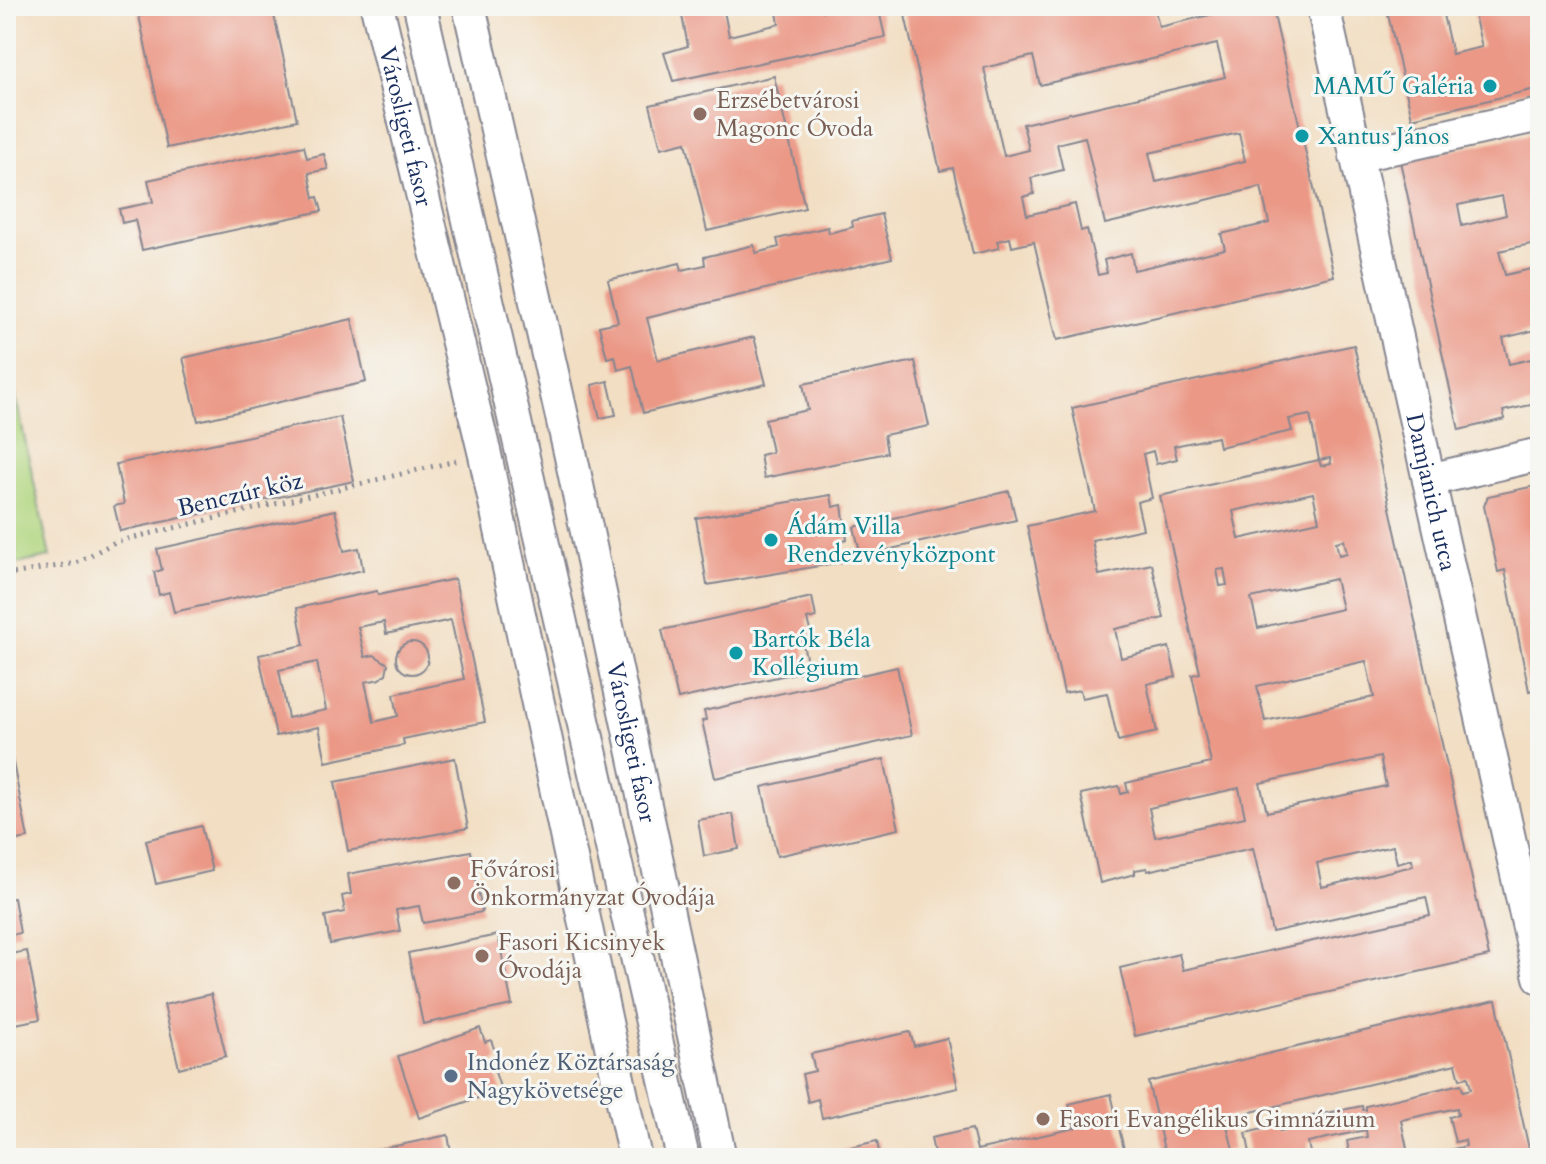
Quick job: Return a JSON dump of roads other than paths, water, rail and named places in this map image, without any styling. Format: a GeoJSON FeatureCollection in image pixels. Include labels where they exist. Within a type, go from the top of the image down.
{"type":"FeatureCollection","features":[{"type":"Feature","properties":{"kind":"street","name":"Városligeti fasor"},"geometry":{"type":"LineString","coordinates":[[377,6],[485,455],[635,1158]]}},
{"type":"Feature","properties":{"kind":"street","name":"Városligeti fasor"},"geometry":{"type":"LineString","coordinates":[[420,6],[683,1158]]}},
{"type":"Feature","properties":{"kind":"street","name":"Városligeti fasor"},"geometry":{"type":"LineString","coordinates":[[469,6],[542,328],[720,1158]]}},
{"type":"Feature","properties":{"kind":"street","name":"Damjanich utca"},"geometry":{"type":"LineString","coordinates":[[1323,6],[1540,977]]}},
{"type":"Feature","properties":{"kind":"street"},"geometry":{"type":"LineString","coordinates":[[1356,156],[1540,115]]}},
{"type":"Feature","properties":{"kind":"street"},"geometry":{"type":"LineString","coordinates":[[496,338],[542,328]]}},
{"type":"Feature","properties":{"kind":"street"},"geometry":{"type":"LineString","coordinates":[[1429,480],[1540,454]]}},
{"type":"Feature","properties":{"kind":"street"},"geometry":{"type":"LineString","coordinates":[[500,527],[537,519]]}},
{"type":"Feature","properties":{"kind":"street"},"geometry":{"type":"LineString","coordinates":[[618,1078],[663,1068]]}},
{"type":"Feature","properties":{"kind":"place","name":"MAMŰ Galéria"},"geometry":{"type":"Point","coordinates":[1490,86]}},
{"type":"Feature","properties":{"kind":"place","name":"Erzsébetvárosi Magonc Óvoda"},"geometry":{"type":"Point","coordinates":[700,114]}},
{"type":"Feature","properties":{"kind":"place","name":"Xantus János"},"geometry":{"type":"Point","coordinates":[1302,136]}},
{"type":"Feature","properties":{"kind":"place","name":"Ádám Villa Rendezvényközpont"},"geometry":{"type":"Point","coordinates":[771,540]}},
{"type":"Feature","properties":{"kind":"place","name":"Bartók Béla Kollégium"},"geometry":{"type":"Point","coordinates":[736,653]}},
{"type":"Feature","properties":{"kind":"place","name":"Fővárosi Önkormányzat Óvodája"},"geometry":{"type":"Point","coordinates":[454,883]}},
{"type":"Feature","properties":{"kind":"place","name":"Fasori Kicsinyek Óvodája"},"geometry":{"type":"Point","coordinates":[482,956]}},
{"type":"Feature","properties":{"kind":"place","name":"Indonéz Köztársaság Nagykövetsége"},"geometry":{"type":"Point","coordinates":[451,1076]}},
{"type":"Feature","properties":{"kind":"place","name":"Fasori Evangélikus Gimnázium"},"geometry":{"type":"Point","coordinates":[1043,1119]}}]}
